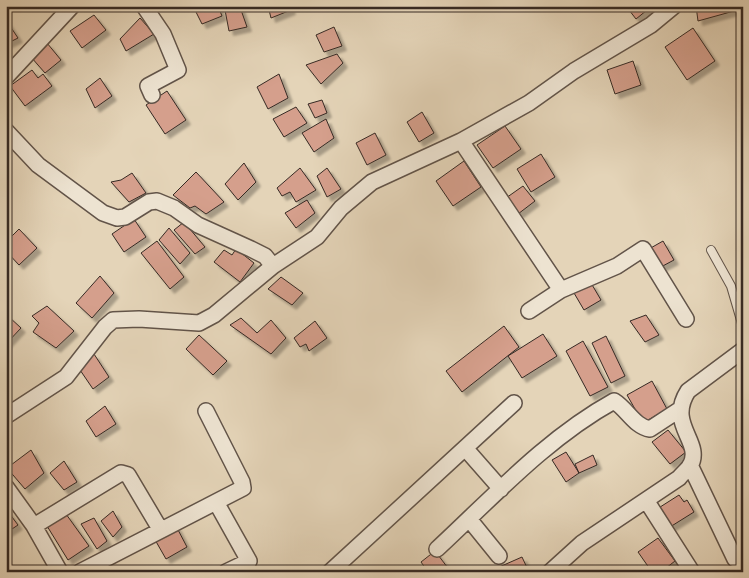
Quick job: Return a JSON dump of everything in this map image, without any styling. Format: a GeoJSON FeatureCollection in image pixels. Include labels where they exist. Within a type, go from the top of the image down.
{"type":"FeatureCollection","features":[{"type":"Feature","properties":{"kind":"street"},"geometry":{"type":"LineString","coordinates":[[6,77],[72,6]]}},
{"type":"Feature","properties":{"kind":"street"},"geometry":{"type":"LineString","coordinates":[[144,6],[163,34],[178,70],[148,86],[152,94]]}},
{"type":"Feature","properties":{"kind":"street"},"geometry":{"type":"LineString","coordinates":[[6,416],[66,377],[105,327],[113,320],[138,318],[199,323],[228,306],[273,266],[317,237],[341,208],[372,182],[461,141],[529,103],[574,71],[651,25],[674,6]]}},
{"type":"Feature","properties":{"kind":"street"},"geometry":{"type":"LineString","coordinates":[[7,132],[38,165],[112,217],[125,216],[149,202],[157,201],[174,208],[198,225],[265,256],[273,266]]}},
{"type":"Feature","properties":{"kind":"street"},"geometry":{"type":"LineString","coordinates":[[461,141],[561,290]]}},
{"type":"Feature","properties":{"kind":"street"},"geometry":{"type":"LineString","coordinates":[[529,311],[561,290],[617,266],[642,249],[686,319]]}},
{"type":"Feature","properties":{"kind":"street"},"geometry":{"type":"LineString","coordinates":[[437,549],[560,436],[591,414],[614,401],[630,413],[638,424],[650,429],[679,410],[688,391],[743,350]]}},
{"type":"Feature","properties":{"kind":"street"},"geometry":{"type":"LineString","coordinates":[[330,572],[514,403]]}},
{"type":"Feature","properties":{"kind":"street"},"geometry":{"type":"LineString","coordinates":[[550,572],[582,543],[679,478],[690,465],[693,455],[691,443],[679,410]]}},
{"type":"Feature","properties":{"kind":"street"},"geometry":{"type":"LineString","coordinates":[[80,572],[160,529],[243,488],[242,482],[206,411]]}},
{"type":"Feature","properties":{"kind":"street"},"geometry":{"type":"LineString","coordinates":[[465,448],[501,489]]}},
{"type":"Feature","properties":{"kind":"street"},"geometry":{"type":"LineString","coordinates":[[690,465],[735,559],[743,555]]}},
{"type":"Feature","properties":{"kind":"street"},"geometry":{"type":"LineString","coordinates":[[34,526],[121,473],[128,475],[160,529]]}},
{"type":"Feature","properties":{"kind":"street"},"geometry":{"type":"LineString","coordinates":[[6,487],[34,526],[60,572]]}},
{"type":"Feature","properties":{"kind":"street"},"geometry":{"type":"LineString","coordinates":[[646,500],[692,572]]}},
{"type":"Feature","properties":{"kind":"street"},"geometry":{"type":"LineString","coordinates":[[216,502],[251,566],[226,572]]}},
{"type":"Feature","properties":{"kind":"street"},"geometry":{"type":"LineString","coordinates":[[470,519],[499,556]]}},
{"type":"Feature","properties":{"kind":"lane"},"geometry":{"type":"LineString","coordinates":[[712,250],[731,286],[743,327]]}},
{"type":"Feature","properties":{"kind":"building"},"geometry":{"type":"Polygon","coordinates":[[[193,6],[205,6],[206,9],[218,6],[222,16],[202,24],[193,6]]]}},
{"type":"Feature","properties":{"kind":"building"},"geometry":{"type":"Polygon","coordinates":[[[268,6],[290,6],[291,10],[271,18],[268,6]]]}},
{"type":"Feature","properties":{"kind":"building"},"geometry":{"type":"Polygon","coordinates":[[[626,6],[652,6],[636,19],[626,6]]]}},
{"type":"Feature","properties":{"kind":"building"},"geometry":{"type":"Polygon","coordinates":[[[696,6],[733,6],[734,11],[698,21],[696,6]]]}},
{"type":"Feature","properties":{"kind":"building"},"geometry":{"type":"Polygon","coordinates":[[[240,7],[247,27],[229,31],[225,10],[240,7]]]}},
{"type":"Feature","properties":{"kind":"building"},"geometry":{"type":"Polygon","coordinates":[[[94,15],[106,30],[82,48],[70,31],[94,15]]]}},
{"type":"Feature","properties":{"kind":"building"},"geometry":{"type":"Polygon","coordinates":[[[140,18],[154,34],[126,51],[120,39],[140,18]]]}},
{"type":"Feature","properties":{"kind":"building"},"geometry":{"type":"Polygon","coordinates":[[[6,20],[18,38],[6,44],[6,20]]]}},
{"type":"Feature","properties":{"kind":"building"},"geometry":{"type":"Polygon","coordinates":[[[334,27],[342,46],[324,52],[316,35],[334,27]]]}},
{"type":"Feature","properties":{"kind":"building"},"geometry":{"type":"Polygon","coordinates":[[[693,28],[715,61],[687,80],[665,47],[693,28]]]}},
{"type":"Feature","properties":{"kind":"building"},"geometry":{"type":"Polygon","coordinates":[[[47,43],[61,60],[45,73],[31,57],[47,43]]]}},
{"type":"Feature","properties":{"kind":"building"},"geometry":{"type":"Polygon","coordinates":[[[337,54],[343,63],[321,84],[306,65],[337,54]]]}},
{"type":"Feature","properties":{"kind":"building"},"geometry":{"type":"Polygon","coordinates":[[[633,61],[641,85],[615,94],[607,70],[633,61]]]}},
{"type":"Feature","properties":{"kind":"building"},"geometry":{"type":"Polygon","coordinates":[[[32,70],[38,78],[43,74],[52,86],[25,106],[10,86],[32,70]]]}},
{"type":"Feature","properties":{"kind":"building"},"geometry":{"type":"Polygon","coordinates":[[[279,74],[288,98],[268,109],[257,87],[279,74]]]}},
{"type":"Feature","properties":{"kind":"building"},"geometry":{"type":"Polygon","coordinates":[[[100,78],[112,96],[95,108],[86,89],[100,78]]]}},
{"type":"Feature","properties":{"kind":"building"},"geometry":{"type":"Polygon","coordinates":[[[167,91],[186,120],[165,134],[146,105],[167,91]]]}},
{"type":"Feature","properties":{"kind":"building"},"geometry":{"type":"Polygon","coordinates":[[[322,100],[327,113],[315,118],[308,104],[322,100]]]}},
{"type":"Feature","properties":{"kind":"building"},"geometry":{"type":"Polygon","coordinates":[[[296,107],[307,123],[284,137],[273,119],[296,107]]]}},
{"type":"Feature","properties":{"kind":"building"},"geometry":{"type":"Polygon","coordinates":[[[422,112],[434,133],[419,142],[407,122],[422,112]]]}},
{"type":"Feature","properties":{"kind":"building"},"geometry":{"type":"Polygon","coordinates":[[[326,119],[334,138],[314,152],[302,133],[326,119]]]}},
{"type":"Feature","properties":{"kind":"building"},"geometry":{"type":"Polygon","coordinates":[[[505,126],[521,149],[493,168],[477,145],[505,126]]]}},
{"type":"Feature","properties":{"kind":"building"},"geometry":{"type":"Polygon","coordinates":[[[375,133],[386,155],[367,165],[356,143],[375,133]]]}},
{"type":"Feature","properties":{"kind":"building"},"geometry":{"type":"Polygon","coordinates":[[[541,154],[555,177],[531,192],[517,169],[541,154]]]}},
{"type":"Feature","properties":{"kind":"building"},"geometry":{"type":"Polygon","coordinates":[[[464,161],[481,187],[453,206],[436,181],[464,161]]]}},
{"type":"Feature","properties":{"kind":"building"},"geometry":{"type":"Polygon","coordinates":[[[244,163],[256,182],[238,200],[225,184],[244,163]]]}},
{"type":"Feature","properties":{"kind":"building"},"geometry":{"type":"Polygon","coordinates":[[[300,168],[316,190],[296,202],[290,192],[282,196],[277,188],[300,168]]]}},
{"type":"Feature","properties":{"kind":"building"},"geometry":{"type":"Polygon","coordinates":[[[327,168],[341,189],[327,197],[317,176],[327,168]]]}},
{"type":"Feature","properties":{"kind":"building"},"geometry":{"type":"Polygon","coordinates":[[[196,172],[224,202],[206,214],[195,206],[190,208],[173,195],[196,172]]]}},
{"type":"Feature","properties":{"kind":"building"},"geometry":{"type":"Polygon","coordinates":[[[132,173],[146,193],[129,202],[111,182],[121,180],[132,173]]]}},
{"type":"Feature","properties":{"kind":"building"},"geometry":{"type":"Polygon","coordinates":[[[523,186],[535,201],[518,214],[506,198],[523,186]]]}},
{"type":"Feature","properties":{"kind":"building"},"geometry":{"type":"Polygon","coordinates":[[[307,200],[315,213],[296,228],[285,213],[307,200]]]}},
{"type":"Feature","properties":{"kind":"building"},"geometry":{"type":"Polygon","coordinates":[[[134,219],[146,237],[124,252],[112,234],[134,219]]]}},
{"type":"Feature","properties":{"kind":"building"},"geometry":{"type":"Polygon","coordinates":[[[184,222],[205,247],[195,254],[174,230],[184,222]]]}},
{"type":"Feature","properties":{"kind":"building"},"geometry":{"type":"Polygon","coordinates":[[[169,228],[190,253],[180,264],[159,240],[169,228]]]}},
{"type":"Feature","properties":{"kind":"building"},"geometry":{"type":"Polygon","coordinates":[[[19,229],[37,248],[19,265],[6,251],[6,242],[19,229]]]}},
{"type":"Feature","properties":{"kind":"building"},"geometry":{"type":"Polygon","coordinates":[[[157,241],[184,277],[170,289],[141,253],[157,241]]]}},
{"type":"Feature","properties":{"kind":"building"},"geometry":{"type":"Polygon","coordinates":[[[663,241],[674,260],[659,268],[649,249],[663,241]]]}},
{"type":"Feature","properties":{"kind":"building"},"geometry":{"type":"Polygon","coordinates":[[[236,249],[254,263],[240,282],[214,262],[224,250],[232,255],[236,249]]]}},
{"type":"Feature","properties":{"kind":"building"},"geometry":{"type":"Polygon","coordinates":[[[100,276],[114,293],[92,318],[76,303],[100,276]]]}},
{"type":"Feature","properties":{"kind":"building"},"geometry":{"type":"Polygon","coordinates":[[[281,277],[303,293],[292,305],[268,289],[281,277]]]}},
{"type":"Feature","properties":{"kind":"building"},"geometry":{"type":"Polygon","coordinates":[[[591,283],[601,300],[584,310],[574,293],[591,283]]]}},
{"type":"Feature","properties":{"kind":"building"},"geometry":{"type":"Polygon","coordinates":[[[47,306],[74,331],[56,348],[33,332],[39,323],[32,316],[47,306]]]}},
{"type":"Feature","properties":{"kind":"building"},"geometry":{"type":"Polygon","coordinates":[[[646,315],[659,335],[645,342],[630,321],[646,315]]]}},
{"type":"Feature","properties":{"kind":"building"},"geometry":{"type":"Polygon","coordinates":[[[8,316],[21,328],[6,344],[6,318],[8,316]]]}},
{"type":"Feature","properties":{"kind":"building"},"geometry":{"type":"Polygon","coordinates":[[[241,318],[257,333],[271,320],[286,338],[271,354],[230,325],[241,318]]]}},
{"type":"Feature","properties":{"kind":"building"},"geometry":{"type":"Polygon","coordinates":[[[315,321],[327,338],[309,351],[306,344],[300,347],[294,338],[315,321]]]}},
{"type":"Feature","properties":{"kind":"building"},"geometry":{"type":"Polygon","coordinates":[[[504,326],[519,347],[462,392],[446,371],[504,326]]]}},
{"type":"Feature","properties":{"kind":"building"},"geometry":{"type":"Polygon","coordinates":[[[543,334],[557,356],[522,378],[508,356],[543,334]]]}},
{"type":"Feature","properties":{"kind":"building"},"geometry":{"type":"Polygon","coordinates":[[[199,335],[227,361],[213,375],[186,349],[199,335]]]}},
{"type":"Feature","properties":{"kind":"building"},"geometry":{"type":"Polygon","coordinates":[[[606,336],[625,376],[611,383],[592,343],[606,336]]]}},
{"type":"Feature","properties":{"kind":"building"},"geometry":{"type":"Polygon","coordinates":[[[583,341],[608,387],[590,396],[566,351],[583,341]]]}},
{"type":"Feature","properties":{"kind":"building"},"geometry":{"type":"Polygon","coordinates":[[[94,354],[109,377],[93,389],[78,367],[94,354]]]}},
{"type":"Feature","properties":{"kind":"building"},"geometry":{"type":"Polygon","coordinates":[[[652,381],[667,409],[643,423],[627,395],[652,381]]]}},
{"type":"Feature","properties":{"kind":"building"},"geometry":{"type":"Polygon","coordinates":[[[105,406],[116,424],[96,437],[86,421],[105,406]]]}},
{"type":"Feature","properties":{"kind":"building"},"geometry":{"type":"Polygon","coordinates":[[[668,430],[686,452],[670,464],[652,442],[668,430]]]}},
{"type":"Feature","properties":{"kind":"building"},"geometry":{"type":"Polygon","coordinates":[[[31,450],[44,473],[25,489],[7,468],[31,450]]]}},
{"type":"Feature","properties":{"kind":"building"},"geometry":{"type":"Polygon","coordinates":[[[566,452],[579,473],[566,482],[552,460],[566,452]]]}},
{"type":"Feature","properties":{"kind":"building"},"geometry":{"type":"Polygon","coordinates":[[[593,455],[597,465],[579,473],[575,464],[593,455]]]}},
{"type":"Feature","properties":{"kind":"building"},"geometry":{"type":"Polygon","coordinates":[[[64,461],[77,482],[64,490],[50,473],[64,461]]]}},
{"type":"Feature","properties":{"kind":"building"},"geometry":{"type":"Polygon","coordinates":[[[679,495],[684,502],[687,500],[694,512],[670,527],[657,509],[679,495]]]}},
{"type":"Feature","properties":{"kind":"building"},"geometry":{"type":"Polygon","coordinates":[[[6,509],[18,525],[6,533],[6,509]]]}},
{"type":"Feature","properties":{"kind":"building"},"geometry":{"type":"Polygon","coordinates":[[[113,511],[122,527],[113,537],[101,521],[113,511]]]}},
{"type":"Feature","properties":{"kind":"building"},"geometry":{"type":"Polygon","coordinates":[[[66,514],[89,546],[68,560],[47,526],[66,514]]]}},
{"type":"Feature","properties":{"kind":"building"},"geometry":{"type":"Polygon","coordinates":[[[94,518],[107,541],[97,549],[81,524],[94,518]]]}},
{"type":"Feature","properties":{"kind":"building"},"geometry":{"type":"Polygon","coordinates":[[[176,526],[187,547],[166,559],[154,538],[176,526]]]}},
{"type":"Feature","properties":{"kind":"building"},"geometry":{"type":"Polygon","coordinates":[[[658,538],[675,561],[661,572],[652,572],[638,552],[658,538]]]}},
{"type":"Feature","properties":{"kind":"building"},"geometry":{"type":"Polygon","coordinates":[[[435,551],[451,572],[428,572],[421,562],[435,551]]]}},
{"type":"Feature","properties":{"kind":"building"},"geometry":{"type":"Polygon","coordinates":[[[522,557],[529,572],[499,572],[497,568],[522,557]]]}}]}
